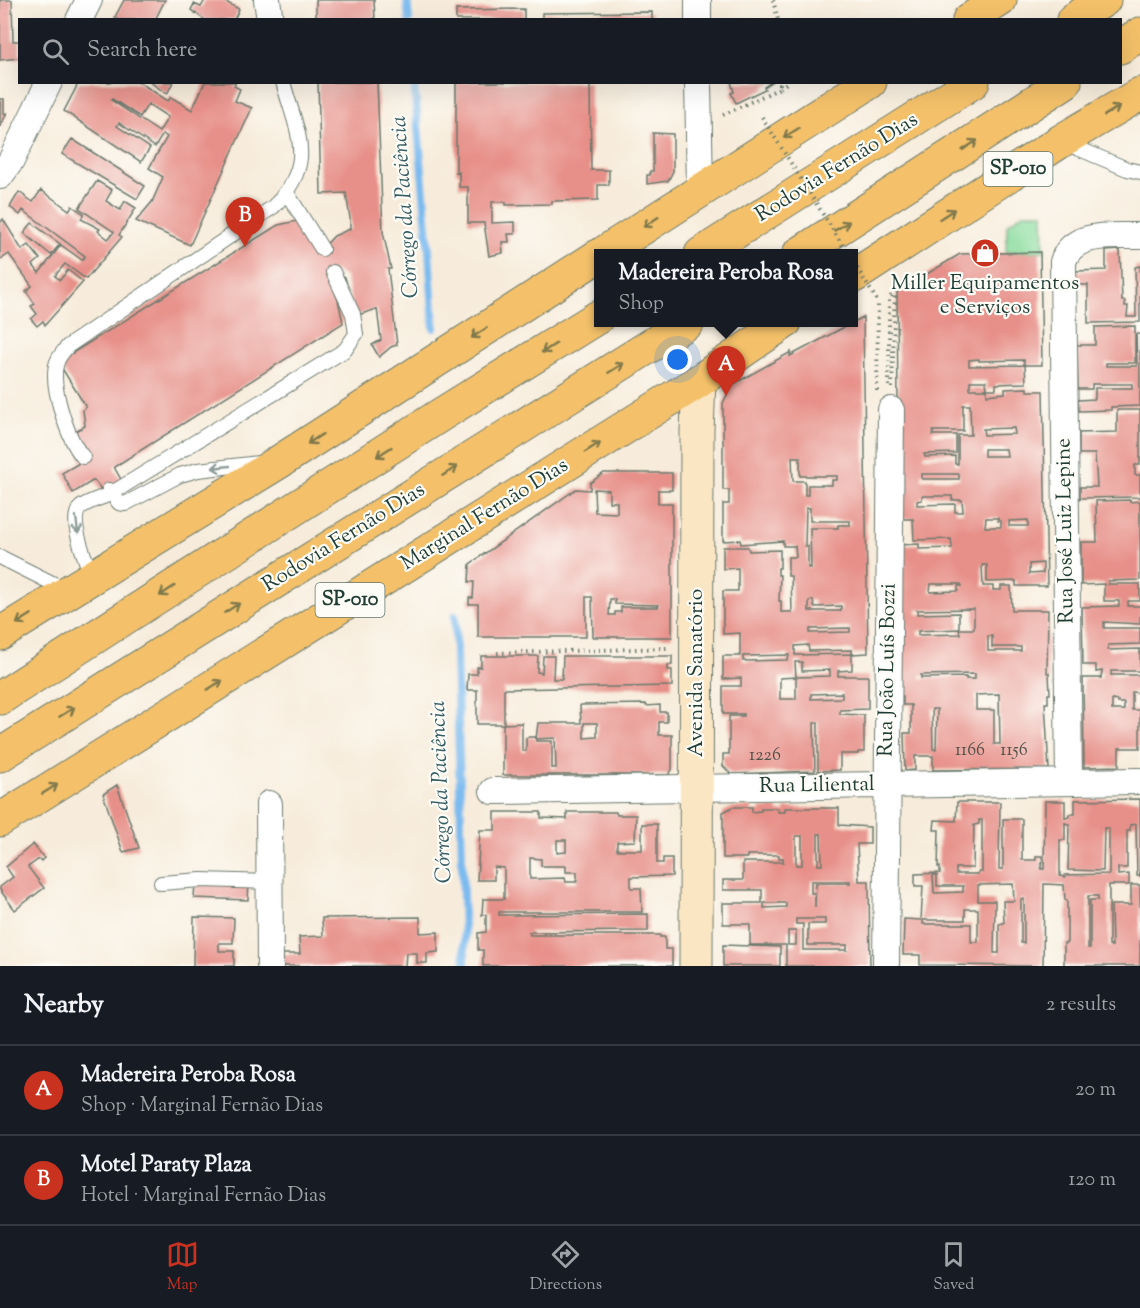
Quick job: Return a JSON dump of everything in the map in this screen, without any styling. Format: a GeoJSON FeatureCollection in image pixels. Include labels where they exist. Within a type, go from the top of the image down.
{"type":"FeatureCollection","features":[{"type":"Feature","properties":{"kind":"highway"},"geometry":{"type":"LineString","coordinates":[[972,18],[1000,0]]}},
{"type":"Feature","properties":{"kind":"highway"},"geometry":{"type":"LineString","coordinates":[[1076,18],[1104,0]]}},
{"type":"Feature","properties":{"kind":"highway"},"geometry":{"type":"LineString","coordinates":[[1122,46],[1140,34]]}},
{"type":"Feature","properties":{"kind":"highway"},"geometry":{"type":"LineString","coordinates":[[609,249],[867,84]]}},
{"type":"Feature","properties":{"kind":"highway","name":"Rodovia Fernão Dias"},"geometry":{"type":"LineString","coordinates":[[709,249],[970,84]]}},
{"type":"Feature","properties":{"kind":"highway","name":"SP-010"},"geometry":{"type":"LineString","coordinates":[[807,249],[1062,84]]}},
{"type":"Feature","properties":{"kind":"highway","name":"SP-010"},"geometry":{"type":"LineString","coordinates":[[858,273],[1061,141],[1140,94]]}},
{"type":"Feature","properties":{"kind":"highway"},"geometry":{"type":"LineString","coordinates":[[0,634],[279,462],[594,259]]}},
{"type":"Feature","properties":{"kind":"highway"},"geometry":{"type":"LineString","coordinates":[[0,698],[442,414],[594,319]]}},
{"type":"Feature","properties":{"kind":"highway","name":"Rodovia Fernão Dias"},"geometry":{"type":"LineString","coordinates":[[0,755],[680,327]]}},
{"type":"Feature","properties":{"kind":"highway","name":"Marginal Fernão Dias"},"geometry":{"type":"LineString","coordinates":[[0,820],[699,381],[778,327]]}},
{"type":"Feature","properties":{"kind":"street"},"geometry":{"type":"LineString","coordinates":[[80,18],[89,0]]}},
{"type":"Feature","properties":{"kind":"street"},"geometry":{"type":"LineString","coordinates":[[267,0],[270,18]]}},
{"type":"Feature","properties":{"kind":"street"},"geometry":{"type":"LineString","coordinates":[[698,0],[698,18]]}},
{"type":"Feature","properties":{"kind":"street"},"geometry":{"type":"LineString","coordinates":[[0,176],[11,161],[48,84]]}},
{"type":"Feature","properties":{"kind":"street"},"geometry":{"type":"LineString","coordinates":[[698,84],[700,190]]}},
{"type":"Feature","properties":{"kind":"street","name":"Rua José Luiz Lepine"},"geometry":{"type":"LineString","coordinates":[[1069,782],[1062,279],[1066,252],[1078,242],[1090,238],[1140,236]]}},
{"type":"Feature","properties":{"kind":"street","name":"Avenida Sanatório"},"geometry":{"type":"LineString","coordinates":[[696,966],[696,430],[699,381]]}},
{"type":"Feature","properties":{"kind":"street","name":"Rua João Luís Bozzi"},"geometry":{"type":"LineString","coordinates":[[886,966],[891,410]]}},
{"type":"Feature","properties":{"kind":"street","name":"Rua Liliental"},"geometry":{"type":"LineString","coordinates":[[493,791],[1140,781]]}},
{"type":"Feature","properties":{"kind":"street"},"geometry":{"type":"LineString","coordinates":[[269,804],[270,966]]}},
{"type":"Feature","properties":{"kind":"lane"},"geometry":{"type":"LineString","coordinates":[[83,457],[75,447],[64,420],[58,397],[56,363],[68,346],[273,207],[287,193],[298,171],[301,149],[284,84]]}},
{"type":"Feature","properties":{"kind":"lane"},"geometry":{"type":"LineString","coordinates":[[1061,141],[1127,170],[1140,172]]}},
{"type":"Feature","properties":{"kind":"lane"},"geometry":{"type":"LineString","coordinates":[[287,193],[322,249]]}},
{"type":"Feature","properties":{"kind":"lane"},"geometry":{"type":"LineString","coordinates":[[3,562],[80,584],[84,555],[76,526],[76,516],[82,506],[110,492],[345,350],[356,334],[353,314],[333,272]]}},
{"type":"Feature","properties":{"kind":"lane"},"geometry":{"type":"LineString","coordinates":[[110,492],[119,503],[126,504],[180,475],[198,470],[279,462]]}},
{"type":"Feature","properties":{"kind":"lane"},"geometry":{"type":"LineString","coordinates":[[161,883],[201,880],[269,882]]}},
{"type":"Feature","properties":{"kind":"path"},"geometry":{"type":"LineString","coordinates":[[772,0],[777,18]]}},
{"type":"Feature","properties":{"kind":"path"},"geometry":{"type":"LineString","coordinates":[[699,128],[780,85]]}},
{"type":"Feature","properties":{"kind":"path"},"geometry":{"type":"LineString","coordinates":[[762,117],[845,249]]}},
{"type":"Feature","properties":{"kind":"path"},"geometry":{"type":"LineString","coordinates":[[891,410],[898,246]]}},
{"type":"Feature","properties":{"kind":"path"},"geometry":{"type":"LineString","coordinates":[[858,269],[878,302],[877,392],[889,393],[889,299],[895,290]]}},
{"type":"Feature","properties":{"kind":"path"},"geometry":{"type":"LineString","coordinates":[[497,653],[697,647]]}},
{"type":"Feature","properties":{"kind":"green space"},"geometry":{"type":"Polygon","coordinates":[[[1023,213],[1043,213],[1044,251],[1006,252],[1007,225],[1023,213]]]}},
{"type":"Feature","properties":{"kind":"building"},"geometry":{"type":"Polygon","coordinates":[[[0,0],[12,0],[13,41],[18,41],[18,58],[0,60],[0,0]]]}},
{"type":"Feature","properties":{"kind":"building"},"geometry":{"type":"Polygon","coordinates":[[[124,0],[165,0],[156,18],[115,17],[124,0]]]}},
{"type":"Feature","properties":{"kind":"building"},"geometry":{"type":"Polygon","coordinates":[[[205,0],[222,0],[239,9],[235,18],[202,18],[191,10],[194,4],[201,7],[205,0]]]}},
{"type":"Feature","properties":{"kind":"building"},"geometry":{"type":"Polygon","coordinates":[[[316,0],[374,0],[375,18],[316,18],[316,0]]]}},
{"type":"Feature","properties":{"kind":"building"},"geometry":{"type":"Polygon","coordinates":[[[524,9],[524,18],[456,18],[456,10],[524,9]]]}},
{"type":"Feature","properties":{"kind":"building"},"geometry":{"type":"Polygon","coordinates":[[[652,12],[652,18],[542,18],[542,13],[652,12]]]}},
{"type":"Feature","properties":{"kind":"building"},"geometry":{"type":"Polygon","coordinates":[[[78,84],[142,84],[168,101],[171,97],[192,110],[204,84],[235,84],[234,86],[240,89],[235,101],[252,108],[190,245],[136,221],[152,202],[163,177],[149,168],[167,137],[163,134],[155,147],[119,123],[117,126],[150,148],[141,162],[64,111],[78,84]],[[111,100],[159,132],[168,117],[148,104],[140,117],[111,100]]]}},
{"type":"Feature","properties":{"kind":"building"},"geometry":{"type":"Polygon","coordinates":[[[153,84],[172,84],[167,94],[153,84]]]}},
{"type":"Feature","properties":{"kind":"building"},"geometry":{"type":"Polygon","coordinates":[[[318,84],[377,84],[383,232],[391,269],[388,269],[397,345],[379,357],[372,345],[381,340],[377,309],[355,316],[345,277],[337,272],[327,272],[338,300],[343,323],[114,467],[123,483],[104,493],[94,480],[73,493],[62,473],[81,462],[75,431],[85,426],[83,410],[86,407],[58,362],[278,225],[297,221],[318,253],[334,236],[350,229],[346,193],[321,194],[318,84]]]}},
{"type":"Feature","properties":{"kind":"building"},"geometry":{"type":"Polygon","coordinates":[[[456,84],[590,84],[591,170],[609,170],[609,185],[598,185],[598,200],[506,205],[506,202],[492,202],[492,223],[515,222],[515,234],[508,234],[509,242],[502,242],[503,253],[489,256],[484,223],[468,223],[468,187],[459,187],[459,172],[456,173],[456,84]]]}},
{"type":"Feature","properties":{"kind":"building"},"geometry":{"type":"Polygon","coordinates":[[[732,84],[769,84],[764,87],[765,89],[736,103],[731,93],[734,92],[732,84]]]}},
{"type":"Feature","properties":{"kind":"building"},"geometry":{"type":"Polygon","coordinates":[[[0,99],[4,99],[4,114],[7,113],[0,127],[0,99]]]}},
{"type":"Feature","properties":{"kind":"building"},"geometry":{"type":"Polygon","coordinates":[[[653,133],[673,134],[673,171],[668,181],[647,184],[647,175],[653,171],[653,133]]]}},
{"type":"Feature","properties":{"kind":"building"},"geometry":{"type":"Polygon","coordinates":[[[72,139],[145,186],[137,199],[62,154],[72,139]]]}},
{"type":"Feature","properties":{"kind":"building"},"geometry":{"type":"Polygon","coordinates":[[[97,181],[112,190],[106,201],[120,210],[125,201],[136,208],[119,235],[122,237],[86,279],[65,264],[58,272],[55,276],[60,280],[68,270],[83,282],[45,325],[43,321],[37,326],[31,319],[37,314],[31,306],[35,304],[26,291],[32,286],[9,254],[0,260],[0,223],[3,219],[22,250],[29,245],[40,259],[33,265],[39,273],[61,245],[82,260],[85,256],[23,210],[20,215],[10,207],[19,192],[33,202],[41,190],[69,210],[72,206],[84,214],[81,219],[100,229],[98,231],[108,239],[114,232],[79,208],[97,181]]]}},
{"type":"Feature","properties":{"kind":"building"},"geometry":{"type":"Polygon","coordinates":[[[32,223],[60,244],[51,255],[24,233],[32,223]]]}},
{"type":"Feature","properties":{"kind":"building"},"geometry":{"type":"Polygon","coordinates":[[[1120,250],[1122,301],[1125,301],[1125,306],[1128,306],[1127,317],[1136,317],[1135,267],[1140,266],[1140,322],[1088,323],[1088,285],[1076,285],[1076,271],[1106,270],[1106,251],[1120,250]]]}},
{"type":"Feature","properties":{"kind":"building"},"geometry":{"type":"Polygon","coordinates":[[[1040,252],[1042,365],[1025,365],[1026,383],[996,384],[996,389],[987,389],[987,395],[1005,393],[1005,389],[1027,388],[1027,391],[1043,391],[1047,586],[1016,586],[1016,581],[987,582],[987,565],[982,565],[983,586],[993,586],[993,590],[1001,590],[1001,586],[1011,586],[1012,610],[1048,610],[1047,673],[1049,673],[1050,694],[1048,694],[1048,703],[1045,703],[1049,769],[933,770],[933,756],[915,756],[915,770],[905,771],[904,733],[911,733],[911,705],[903,705],[903,696],[901,696],[899,545],[919,544],[919,549],[952,548],[951,539],[914,540],[913,519],[899,519],[897,292],[960,254],[1040,252]],[[979,359],[969,360],[969,366],[1025,365],[1024,360],[979,361],[979,359]],[[970,381],[970,389],[987,389],[986,381],[970,381]],[[963,405],[963,431],[933,431],[933,435],[956,435],[956,453],[924,454],[925,457],[955,456],[955,464],[958,464],[958,435],[971,435],[970,405],[963,405]],[[1014,428],[983,429],[984,435],[1015,434],[1014,428]],[[984,449],[984,456],[1007,456],[1006,449],[984,449]],[[922,474],[922,479],[959,479],[959,474],[922,474]],[[922,496],[922,500],[917,501],[917,505],[955,504],[955,512],[963,512],[962,500],[952,500],[952,496],[922,496]],[[986,518],[985,527],[1001,527],[1001,521],[998,521],[998,518],[986,518]],[[1028,520],[1009,521],[1009,526],[1028,526],[1028,520]],[[1043,563],[1029,564],[1029,574],[1043,573],[1043,563]],[[931,584],[930,592],[958,591],[958,586],[962,586],[961,584],[931,584]],[[974,609],[917,610],[917,614],[959,613],[959,629],[974,629],[974,609]],[[959,629],[918,631],[918,635],[960,634],[959,629]],[[988,636],[988,651],[1021,651],[1021,647],[992,647],[992,636],[988,636]],[[975,674],[921,675],[921,678],[966,677],[966,679],[975,679],[975,674]],[[999,694],[976,695],[976,710],[994,710],[994,744],[1000,744],[999,694]],[[932,709],[933,749],[936,750],[937,709],[932,709]]]}},
{"type":"Feature","properties":{"kind":"building"},"geometry":{"type":"Polygon","coordinates":[[[863,317],[868,653],[852,654],[852,670],[838,671],[838,676],[868,676],[868,709],[840,710],[840,714],[864,715],[864,752],[840,754],[840,770],[818,771],[818,722],[814,723],[815,771],[731,774],[723,766],[723,754],[729,754],[729,716],[744,716],[744,714],[723,714],[723,686],[741,686],[741,678],[723,679],[723,656],[740,656],[740,633],[723,634],[723,591],[738,591],[738,568],[723,569],[723,547],[748,547],[749,551],[780,550],[778,575],[780,575],[781,612],[792,612],[788,557],[796,557],[795,546],[783,546],[783,541],[741,544],[740,540],[723,541],[723,504],[729,504],[729,490],[723,490],[723,403],[732,385],[791,352],[790,356],[844,327],[858,327],[858,320],[863,317]],[[792,457],[793,481],[805,481],[805,495],[808,495],[808,485],[832,485],[832,480],[837,480],[837,476],[800,476],[800,457],[792,457]],[[806,508],[805,546],[808,546],[808,568],[811,568],[810,528],[838,528],[838,525],[850,525],[850,521],[810,521],[810,508],[806,508]],[[813,600],[809,601],[809,611],[841,611],[841,606],[814,607],[813,600]],[[850,628],[810,629],[810,633],[850,632],[850,628]],[[808,645],[795,646],[795,655],[852,654],[852,650],[809,651],[808,645]],[[789,655],[743,656],[743,661],[788,660],[789,655]],[[795,662],[796,677],[830,676],[830,670],[802,671],[802,662],[795,662]],[[796,677],[780,678],[780,699],[796,699],[796,677]],[[842,693],[811,694],[811,699],[842,698],[842,693]]]}},
{"type":"Feature","properties":{"kind":"building"},"geometry":{"type":"Polygon","coordinates":[[[1135,326],[1135,363],[1106,363],[1106,366],[1137,366],[1136,334],[1140,334],[1140,406],[1079,411],[1078,400],[1095,399],[1095,388],[1132,388],[1132,384],[1092,384],[1092,389],[1078,389],[1077,345],[1095,345],[1095,327],[1135,326]]]}},
{"type":"Feature","properties":{"kind":"building"},"geometry":{"type":"Polygon","coordinates":[[[1117,410],[1140,410],[1140,465],[1135,465],[1135,475],[1140,475],[1140,497],[1080,498],[1080,487],[1097,487],[1095,454],[1079,454],[1079,433],[1117,432],[1117,410]]]}},
{"type":"Feature","properties":{"kind":"building"},"geometry":{"type":"Polygon","coordinates":[[[604,473],[672,473],[672,490],[658,490],[658,503],[672,503],[672,637],[593,637],[592,597],[586,597],[586,637],[478,637],[478,604],[469,604],[469,598],[473,598],[474,582],[469,582],[470,564],[576,489],[590,490],[590,483],[604,473]],[[594,489],[595,512],[617,513],[617,502],[609,502],[609,490],[594,489]],[[610,599],[609,615],[621,612],[621,607],[658,607],[659,605],[615,604],[615,599],[610,599]]]}},
{"type":"Feature","properties":{"kind":"building"},"geometry":{"type":"Polygon","coordinates":[[[1096,501],[1140,501],[1140,580],[1108,581],[1108,584],[1140,584],[1140,601],[1128,601],[1128,606],[1140,606],[1140,624],[1104,622],[1104,628],[1140,628],[1140,644],[1108,645],[1108,650],[1140,649],[1140,671],[1111,671],[1111,675],[1140,675],[1140,693],[1132,692],[1132,710],[1140,710],[1140,748],[1119,748],[1119,766],[1084,767],[1083,678],[1101,678],[1102,671],[1096,672],[1096,665],[1083,665],[1082,607],[1119,606],[1119,601],[1104,601],[1104,584],[1081,585],[1081,542],[1097,542],[1096,501]],[[1112,700],[1112,710],[1124,710],[1124,703],[1118,703],[1112,700]]]}},
{"type":"Feature","properties":{"kind":"building"},"geometry":{"type":"Polygon","coordinates":[[[481,656],[538,656],[537,672],[542,673],[543,656],[554,656],[553,679],[562,679],[563,656],[672,656],[672,665],[668,665],[668,670],[672,670],[672,686],[504,689],[504,724],[477,724],[477,690],[467,690],[468,674],[477,674],[477,667],[481,667],[481,656]]]}},
{"type":"Feature","properties":{"kind":"building"},"geometry":{"type":"Polygon","coordinates":[[[580,705],[660,705],[660,712],[667,712],[667,722],[659,722],[659,735],[672,735],[672,770],[668,775],[503,775],[503,724],[522,723],[522,751],[526,751],[526,738],[536,737],[536,739],[538,723],[581,723],[580,705]],[[584,723],[584,738],[597,737],[597,723],[584,723]],[[555,738],[536,739],[536,741],[552,741],[552,768],[556,768],[555,738]]]}},
{"type":"Feature","properties":{"kind":"building"},"geometry":{"type":"Polygon","coordinates":[[[117,785],[139,848],[123,852],[103,794],[117,785]]]}},
{"type":"Feature","properties":{"kind":"building"},"geometry":{"type":"Polygon","coordinates":[[[1140,799],[1140,876],[1137,876],[1136,824],[1130,825],[1130,831],[1127,831],[1127,868],[1118,868],[1118,875],[1129,874],[1129,885],[1109,885],[1109,946],[1112,946],[1111,905],[1131,905],[1131,885],[1140,885],[1140,966],[1064,966],[1064,943],[1067,943],[1067,900],[1065,900],[1064,885],[1044,884],[1043,966],[920,965],[920,955],[903,955],[904,919],[921,920],[923,886],[915,886],[915,874],[940,873],[940,867],[938,867],[939,830],[934,830],[935,820],[956,821],[957,802],[1000,802],[999,869],[1003,869],[1003,819],[1022,819],[1022,860],[1036,860],[1036,856],[1042,856],[1041,869],[1044,869],[1045,801],[1065,801],[1065,818],[1069,817],[1069,814],[1075,814],[1075,800],[1140,799]],[[979,820],[979,824],[974,825],[973,868],[956,868],[956,874],[982,872],[982,820],[979,820]],[[1065,823],[1065,840],[1060,840],[1060,876],[1109,874],[1109,828],[1104,828],[1103,871],[1068,870],[1069,824],[1065,823]],[[933,875],[934,893],[963,892],[963,886],[937,886],[937,875],[933,875]],[[1013,884],[978,885],[978,901],[995,901],[994,953],[999,953],[999,924],[1004,923],[1003,901],[1014,901],[1013,884]],[[1088,896],[1088,948],[1090,948],[1090,900],[1098,900],[1098,896],[1088,896]],[[1021,899],[1021,943],[1024,943],[1024,899],[1021,899]],[[965,909],[965,920],[923,920],[923,924],[971,924],[971,942],[978,942],[978,909],[965,909]]]}},
{"type":"Feature","properties":{"kind":"building"},"geometry":{"type":"Polygon","coordinates":[[[733,807],[752,807],[752,812],[761,811],[761,808],[778,808],[778,812],[785,812],[785,808],[839,808],[839,825],[870,827],[870,844],[857,844],[859,881],[869,881],[870,966],[786,966],[786,945],[750,945],[750,924],[723,924],[723,903],[762,903],[762,890],[723,890],[723,880],[743,880],[743,862],[783,862],[783,858],[779,858],[779,855],[747,855],[747,858],[723,858],[723,812],[733,807]],[[818,834],[818,865],[822,865],[821,834],[818,834]],[[796,836],[796,865],[802,865],[802,836],[796,836]],[[811,881],[811,893],[815,893],[815,907],[816,883],[850,883],[850,881],[811,881]],[[764,903],[764,908],[786,907],[786,903],[764,903]],[[796,919],[796,924],[803,924],[803,950],[847,950],[847,945],[808,945],[808,924],[825,924],[825,919],[796,919]],[[788,931],[788,945],[796,945],[796,931],[788,931]]]}},
{"type":"Feature","properties":{"kind":"building"},"geometry":{"type":"Polygon","coordinates":[[[495,812],[541,812],[541,818],[567,819],[567,812],[616,812],[617,815],[636,815],[635,841],[617,842],[617,850],[642,850],[642,824],[657,824],[657,863],[663,863],[663,858],[672,858],[672,876],[631,877],[631,888],[641,888],[642,912],[499,912],[499,915],[648,914],[648,931],[529,932],[530,935],[660,935],[660,937],[665,937],[665,949],[672,949],[672,966],[483,966],[483,950],[478,950],[478,933],[486,932],[486,915],[482,915],[483,899],[504,899],[504,868],[494,867],[494,880],[477,880],[480,830],[495,830],[495,812]],[[557,840],[557,853],[566,852],[566,840],[557,840]],[[530,858],[530,879],[565,878],[566,882],[577,882],[577,872],[566,872],[566,866],[541,866],[541,859],[530,858]]]}},
{"type":"Feature","properties":{"kind":"building"},"geometry":{"type":"Polygon","coordinates":[[[33,844],[44,858],[28,867],[44,888],[15,910],[0,887],[13,877],[6,867],[33,844]]]}},
{"type":"Feature","properties":{"kind":"building"},"geometry":{"type":"Polygon","coordinates":[[[195,882],[249,884],[248,900],[194,898],[195,882]]]}},
{"type":"Feature","properties":{"kind":"building"},"geometry":{"type":"Polygon","coordinates":[[[194,917],[234,918],[233,943],[219,943],[219,951],[234,951],[234,966],[193,966],[194,917]]]}},
{"type":"Feature","properties":{"kind":"building"},"geometry":{"type":"Polygon","coordinates":[[[420,917],[420,933],[438,932],[438,952],[427,953],[427,963],[417,963],[417,953],[406,953],[405,966],[283,966],[283,954],[300,954],[299,937],[323,936],[322,918],[420,917]]]}},
{"type":"Feature","properties":{"kind":"building"},"geometry":{"type":"Polygon","coordinates":[[[723,945],[780,947],[780,966],[723,966],[723,945]]]}},
{"type":"Feature","properties":{"kind":"waterway","name":"Córrego da Paciência"},"geometry":{"type":"LineString","coordinates":[[407,0],[409,18]]}},
{"type":"Feature","properties":{"kind":"waterway","name":"Córrego da Paciência"},"geometry":{"type":"LineString","coordinates":[[414,84],[434,328]]}},
{"type":"Feature","properties":{"kind":"waterway","name":"Córrego da Paciência"},"geometry":{"type":"LineString","coordinates":[[455,616],[465,966]]}},
{"type":"Feature","properties":{"kind":"place","name":"Motel Paraty Plaza"},"geometry":{"type":"Point","coordinates":[245,247]}},
{"type":"Feature","properties":{"kind":"place","name":"Miller Equipamentos e Serviços"},"geometry":{"type":"Point","coordinates":[985,253]}},
{"type":"Feature","properties":{"kind":"place","name":"Madereira Peroba Rosa"},"geometry":{"type":"Point","coordinates":[726,396]}}]}
